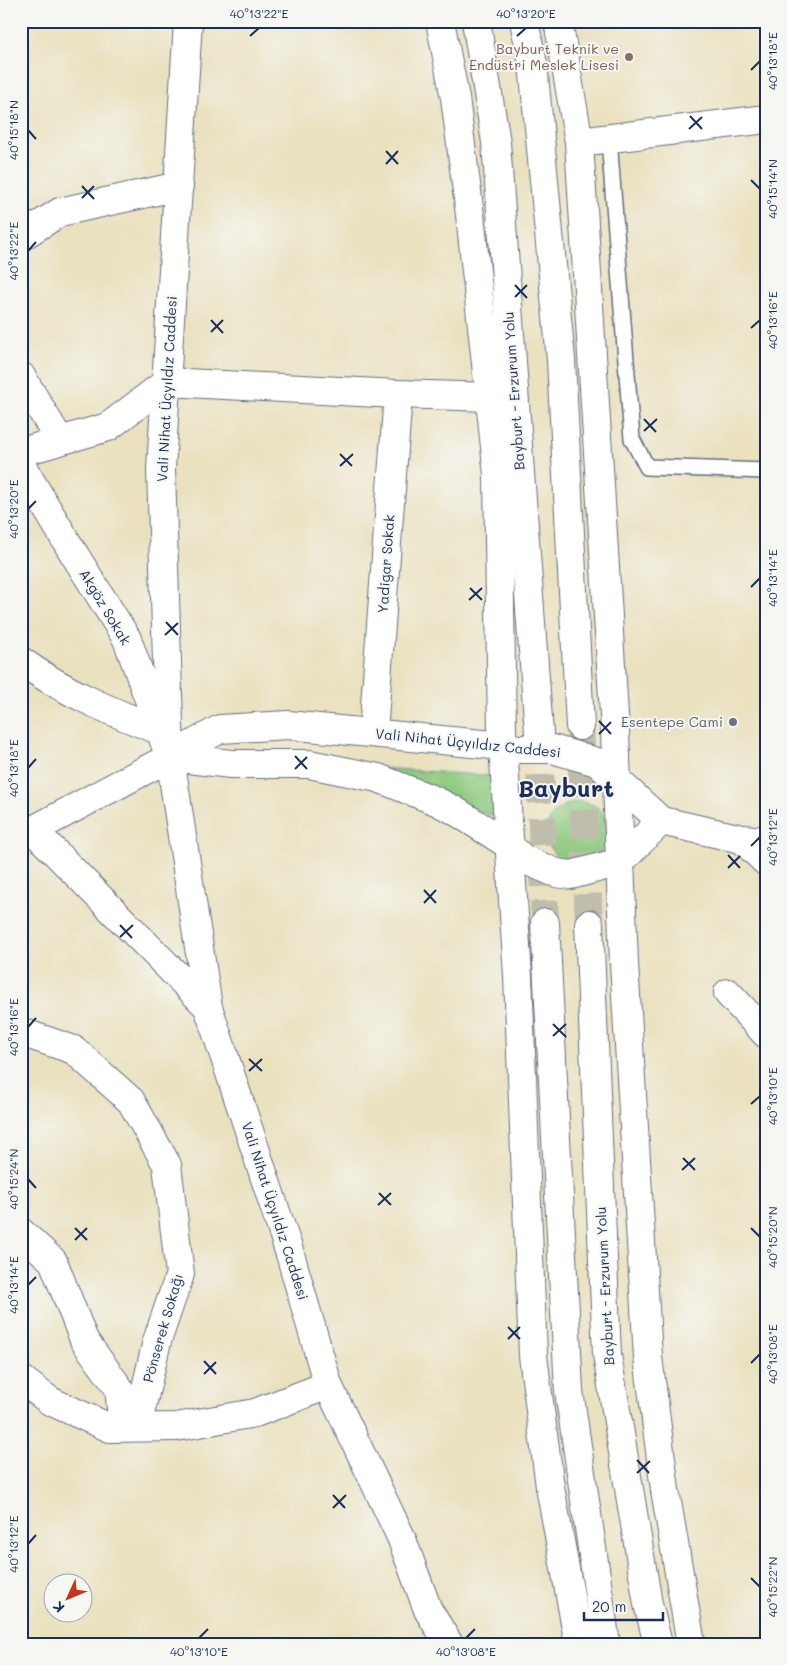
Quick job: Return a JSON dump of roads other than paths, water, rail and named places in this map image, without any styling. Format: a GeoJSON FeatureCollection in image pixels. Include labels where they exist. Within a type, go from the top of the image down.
{"type":"FeatureCollection","features":[{"type":"Feature","properties":{"kind":"main road","name":"Vali Nihat Üçyıldız Caddesi"},"geometry":{"type":"LineString","coordinates":[[188,21],[161,470],[170,757],[208,1007],[290,1254],[328,1384],[354,1443],[401,1537],[428,1610],[449,1644]]}},
{"type":"Feature","properties":{"kind":"main road"},"geometry":{"type":"LineString","coordinates":[[440,21],[455,98],[470,215],[498,475],[503,746],[518,986],[534,1356],[550,1487],[579,1644]]}},
{"type":"Feature","properties":{"kind":"main road","name":"Bayburt - Erzurum Yolu"},"geometry":{"type":"LineString","coordinates":[[476,21],[496,142],[539,733]]}},
{"type":"Feature","properties":{"kind":"main road"},"geometry":{"type":"LineString","coordinates":[[524,21],[534,64],[561,360],[580,726]]}},
{"type":"Feature","properties":{"kind":"main road"},"geometry":{"type":"LineString","coordinates":[[558,21],[579,142],[616,779],[624,963],[648,1357],[665,1490],[691,1644]]}},
{"type":"Feature","properties":{"kind":"main road"},"geometry":{"type":"LineString","coordinates":[[579,142],[766,120]]}},
{"type":"Feature","properties":{"kind":"main road"},"geometry":{"type":"LineString","coordinates":[[21,237],[60,212],[179,186]]}},
{"type":"Feature","properties":{"kind":"main road"},"geometry":{"type":"LineString","coordinates":[[21,376],[60,441]]}},
{"type":"Feature","properties":{"kind":"main road"},"geometry":{"type":"LineString","coordinates":[[21,452],[108,427],[167,382],[490,397]]}},
{"type":"Feature","properties":{"kind":"main road","name":"Yadigar Sokak"},"geometry":{"type":"LineString","coordinates":[[373,733],[398,394]]}},
{"type":"Feature","properties":{"kind":"main road","name":"Akgöz Sokak"},"geometry":{"type":"LineString","coordinates":[[21,465],[70,549],[127,639],[170,757]]}},
{"type":"Feature","properties":{"kind":"main road"},"geometry":{"type":"LineString","coordinates":[[21,661],[38,673],[97,705],[161,732]]}},
{"type":"Feature","properties":{"kind":"main road","name":"Vali Nihat Üçyıldız Caddesi"},"geometry":{"type":"LineString","coordinates":[[170,757],[220,729],[288,725],[518,749],[552,749],[597,762],[662,821]]}},
{"type":"Feature","properties":{"kind":"main road"},"geometry":{"type":"LineString","coordinates":[[208,1007],[27,831],[170,757],[231,764],[309,764],[378,778],[436,801],[509,845],[523,859],[556,873],[571,875],[620,862],[662,821],[754,840],[766,862]]}},
{"type":"Feature","properties":{"kind":"main road"},"geometry":{"type":"LineString","coordinates":[[545,923],[569,1391],[606,1644]]}},
{"type":"Feature","properties":{"kind":"main road","name":"Bayburt - Erzurum Yolu"},"geometry":{"type":"LineString","coordinates":[[589,924],[607,1355],[648,1604],[658,1644]]}},
{"type":"Feature","properties":{"kind":"main road"},"geometry":{"type":"LineString","coordinates":[[728,993],[766,1034]]}},
{"type":"Feature","properties":{"kind":"main road","name":"Pönserek Sokağı"},"geometry":{"type":"LineString","coordinates":[[21,1032],[74,1050],[131,1101],[167,1165],[180,1274],[130,1428]]}},
{"type":"Feature","properties":{"kind":"main road"},"geometry":{"type":"LineString","coordinates":[[21,1232],[53,1261],[84,1340],[119,1388],[130,1428]]}},
{"type":"Feature","properties":{"kind":"main road"},"geometry":{"type":"LineString","coordinates":[[21,1378],[50,1401],[110,1428],[176,1427],[255,1413],[328,1384]]}},
{"type":"Feature","properties":{"kind":"lane"},"geometry":{"type":"LineString","coordinates":[[609,139],[632,439],[647,467],[766,471]]}},
{"type":"Feature","properties":{"kind":"tunnel"},"geometry":{"type":"LineString","coordinates":[[580,726],[589,924]]}},
{"type":"Feature","properties":{"kind":"tunnel"},"geometry":{"type":"LineString","coordinates":[[539,733],[545,923]]}},
{"type":"Feature","properties":{"kind":"place","name":"Bayburt Teknik ve Endüstri Meslek Lisesi"},"geometry":{"type":"Point","coordinates":[629,57]}},
{"type":"Feature","properties":{"kind":"place","name":"Esentepe Cami"},"geometry":{"type":"Point","coordinates":[733,722]}},
{"type":"Feature","properties":{"kind":"district","name":"Bayburt"},"geometry":{"type":"Point","coordinates":[566,789]}}]}
